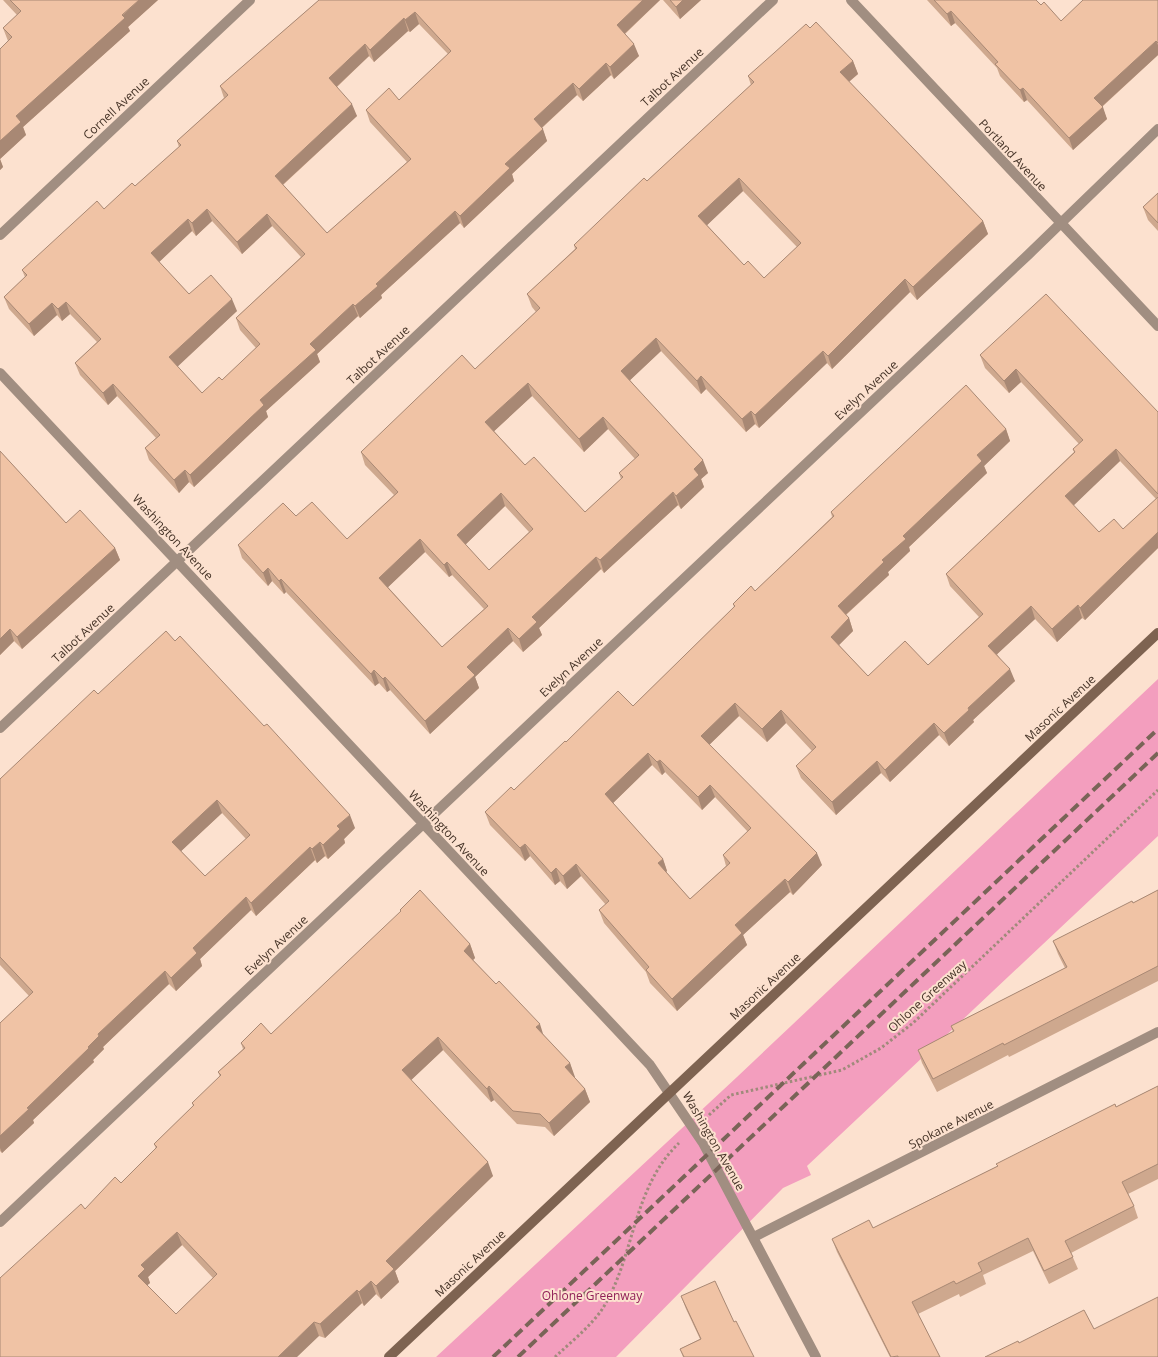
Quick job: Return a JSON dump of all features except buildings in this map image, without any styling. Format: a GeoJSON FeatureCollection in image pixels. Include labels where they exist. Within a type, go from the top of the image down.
{"type":"FeatureCollection","features":[{"type":"Feature","properties":{"kind":"street","name":"Cornell Avenue"},"geometry":{"type":"LineString","coordinates":[[0,234],[250,0]]}},
{"type":"Feature","properties":{"kind":"street","name":"Talbot Avenue"},"geometry":{"type":"LineString","coordinates":[[0,728],[772,0]]}},
{"type":"Feature","properties":{"kind":"street","name":"Portland Avenue"},"geometry":{"type":"LineString","coordinates":[[851,0],[1158,326]]}},
{"type":"Feature","properties":{"kind":"street","name":"Evelyn Avenue"},"geometry":{"type":"LineString","coordinates":[[0,1222],[1158,129]]}},
{"type":"Feature","properties":{"kind":"street","name":"Washington Avenue"},"geometry":{"type":"LineString","coordinates":[[0,372],[650,1064],[695,1128],[816,1357]]}},
{"type":"Feature","properties":{"kind":"street","name":"Masonic Avenue"},"geometry":{"type":"LineString","coordinates":[[389,1357],[1158,633]]}},
{"type":"Feature","properties":{"kind":"street","name":"Spokane Avenue"},"geometry":{"type":"LineString","coordinates":[[754,1237],[1158,1032]]}},
{"type":"Feature","properties":{"kind":"path","name":"Ohlone Greenway"},"geometry":{"type":"LineString","coordinates":[[555,1357],[603,1308],[615,1282],[638,1212],[664,1158],[695,1128],[731,1095],[842,1070],[881,1048],[912,1023],[1158,790]]}},
{"type":"Feature","properties":{"kind":"green space","name":"Ohlone Greenway"},"geometry":{"type":"Polygon","coordinates":[[[1158,679],[1158,836],[807,1166],[811,1175],[783,1188],[616,1357],[436,1357],[737,1077],[1158,679]]]}},
{"type":"Feature","properties":{"kind":"railway"},"geometry":{"type":"LineString","coordinates":[[493,1357],[1158,729]]}},
{"type":"Feature","properties":{"kind":"railway"},"geometry":{"type":"LineString","coordinates":[[518,1357],[1158,753]]}}]}
